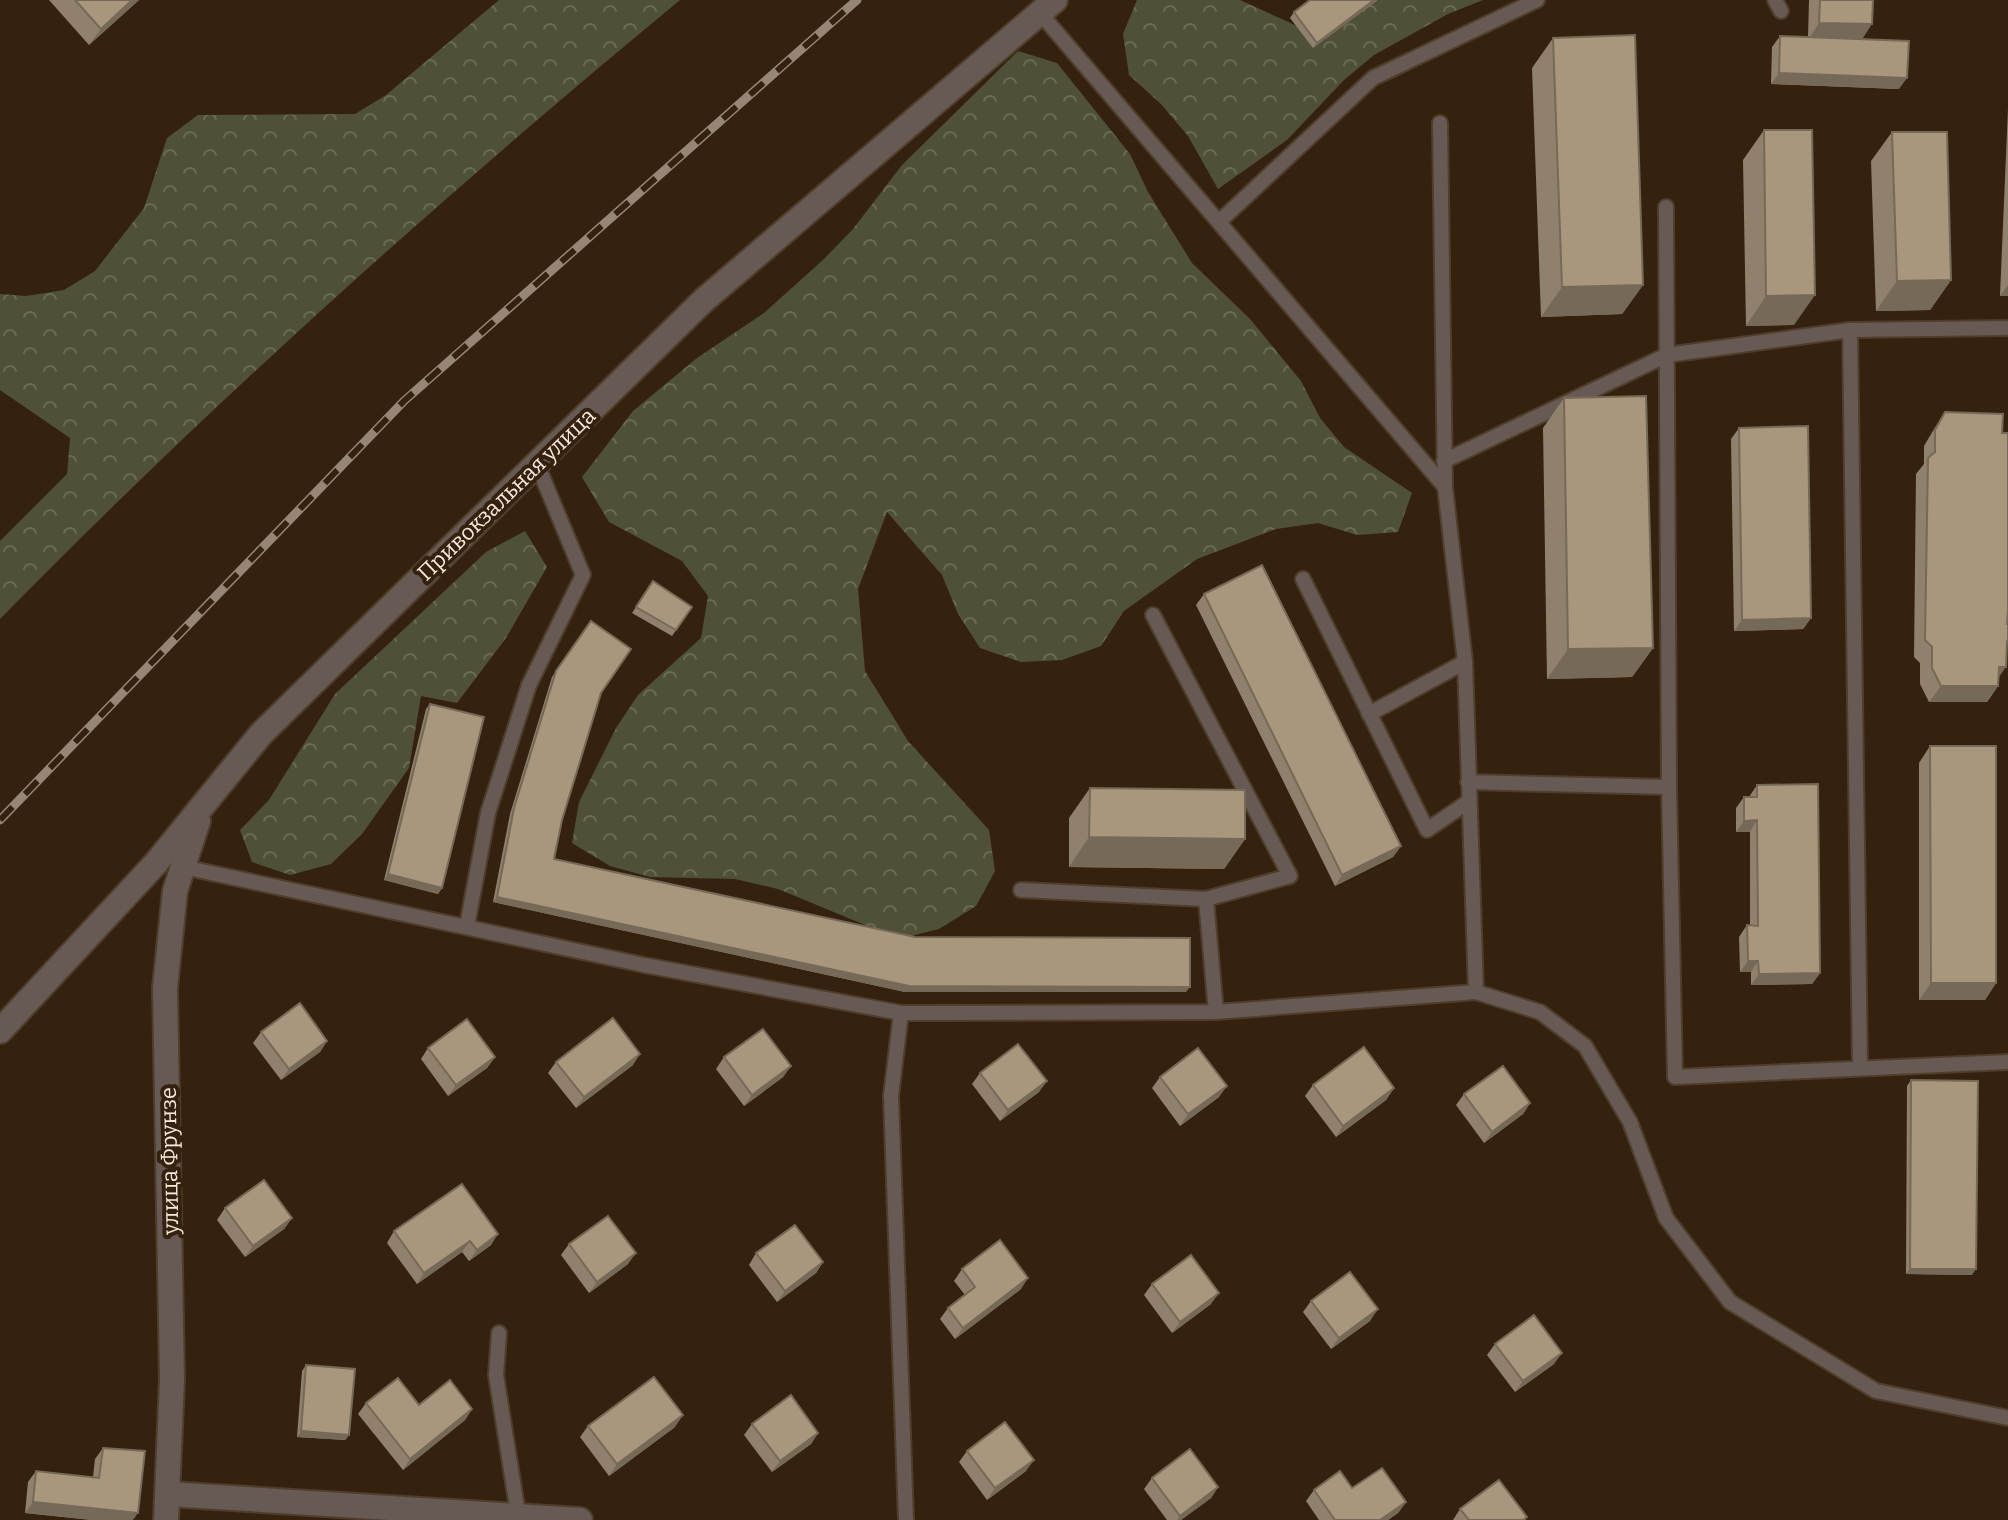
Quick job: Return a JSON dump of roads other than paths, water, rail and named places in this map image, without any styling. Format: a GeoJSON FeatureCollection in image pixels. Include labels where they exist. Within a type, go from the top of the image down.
{"type":"FeatureCollection","features":[{"type":"Feature","properties":{"kind":"street","name":"Привокзальная улица"},"geometry":{"type":"LineString","coordinates":[[0,1031],[156,863],[261,734],[704,300],[1047,6]]}},
{"type":"Feature","properties":{"kind":"street","name":"улица Фрунзе"},"geometry":{"type":"LineString","coordinates":[[166,1520],[172,1379],[165,988],[175,891],[203,807]]}},
{"type":"Feature","properties":{"kind":"street"},"geometry":{"type":"LineString","coordinates":[[156,863],[183,867]]}},
{"type":"Feature","properties":{"kind":"street"},"geometry":{"type":"LineString","coordinates":[[168,1494],[580,1520]]}},
{"type":"Feature","properties":{"kind":"lane"},"geometry":{"type":"LineString","coordinates":[[1220,221],[1373,78],[1537,0]]}},
{"type":"Feature","properties":{"kind":"lane"},"geometry":{"type":"LineString","coordinates":[[1047,6],[1220,221],[1445,487]]}},
{"type":"Feature","properties":{"kind":"lane"},"geometry":{"type":"LineString","coordinates":[[1440,123],[1445,487],[1465,662],[1476,992]]}},
{"type":"Feature","properties":{"kind":"lane"},"geometry":{"type":"LineString","coordinates":[[1666,207],[1669,787],[1675,1077],[2008,1062]]}},
{"type":"Feature","properties":{"kind":"lane"},"geometry":{"type":"LineString","coordinates":[[1444,461],[1667,355],[1850,330],[2008,328]]}},
{"type":"Feature","properties":{"kind":"lane"},"geometry":{"type":"LineString","coordinates":[[1850,330],[1860,1067]]}},
{"type":"Feature","properties":{"kind":"lane"},"geometry":{"type":"LineString","coordinates":[[467,926],[488,813],[529,685],[583,575],[537,464]]}},
{"type":"Feature","properties":{"kind":"lane"},"geometry":{"type":"LineString","coordinates":[[1303,579],[1427,830],[1468,802]]}},
{"type":"Feature","properties":{"kind":"lane"},"geometry":{"type":"LineString","coordinates":[[1021,890],[1206,899],[1290,876],[1153,615]]}},
{"type":"Feature","properties":{"kind":"lane"},"geometry":{"type":"LineString","coordinates":[[1369,714],[1465,662]]}},
{"type":"Feature","properties":{"kind":"lane"},"geometry":{"type":"LineString","coordinates":[[1468,782],[1669,787]]}},
{"type":"Feature","properties":{"kind":"lane"},"geometry":{"type":"LineString","coordinates":[[183,867],[644,965],[901,1013],[1216,1012],[1476,992],[1540,1012],[1585,1046],[1630,1122],[1666,1218],[1730,1302],[1876,1391],[2008,1418]]}},
{"type":"Feature","properties":{"kind":"lane"},"geometry":{"type":"LineString","coordinates":[[1206,899],[1216,1012]]}},
{"type":"Feature","properties":{"kind":"lane"},"geometry":{"type":"LineString","coordinates":[[901,1013],[891,1096],[906,1520]]}},
{"type":"Feature","properties":{"kind":"lane"},"geometry":{"type":"LineString","coordinates":[[499,1333],[496,1375],[519,1517]]}},
{"type":"Feature","properties":{"kind":"railway"},"geometry":{"type":"LineString","coordinates":[[0,820],[404,401],[857,0]]}}]}
